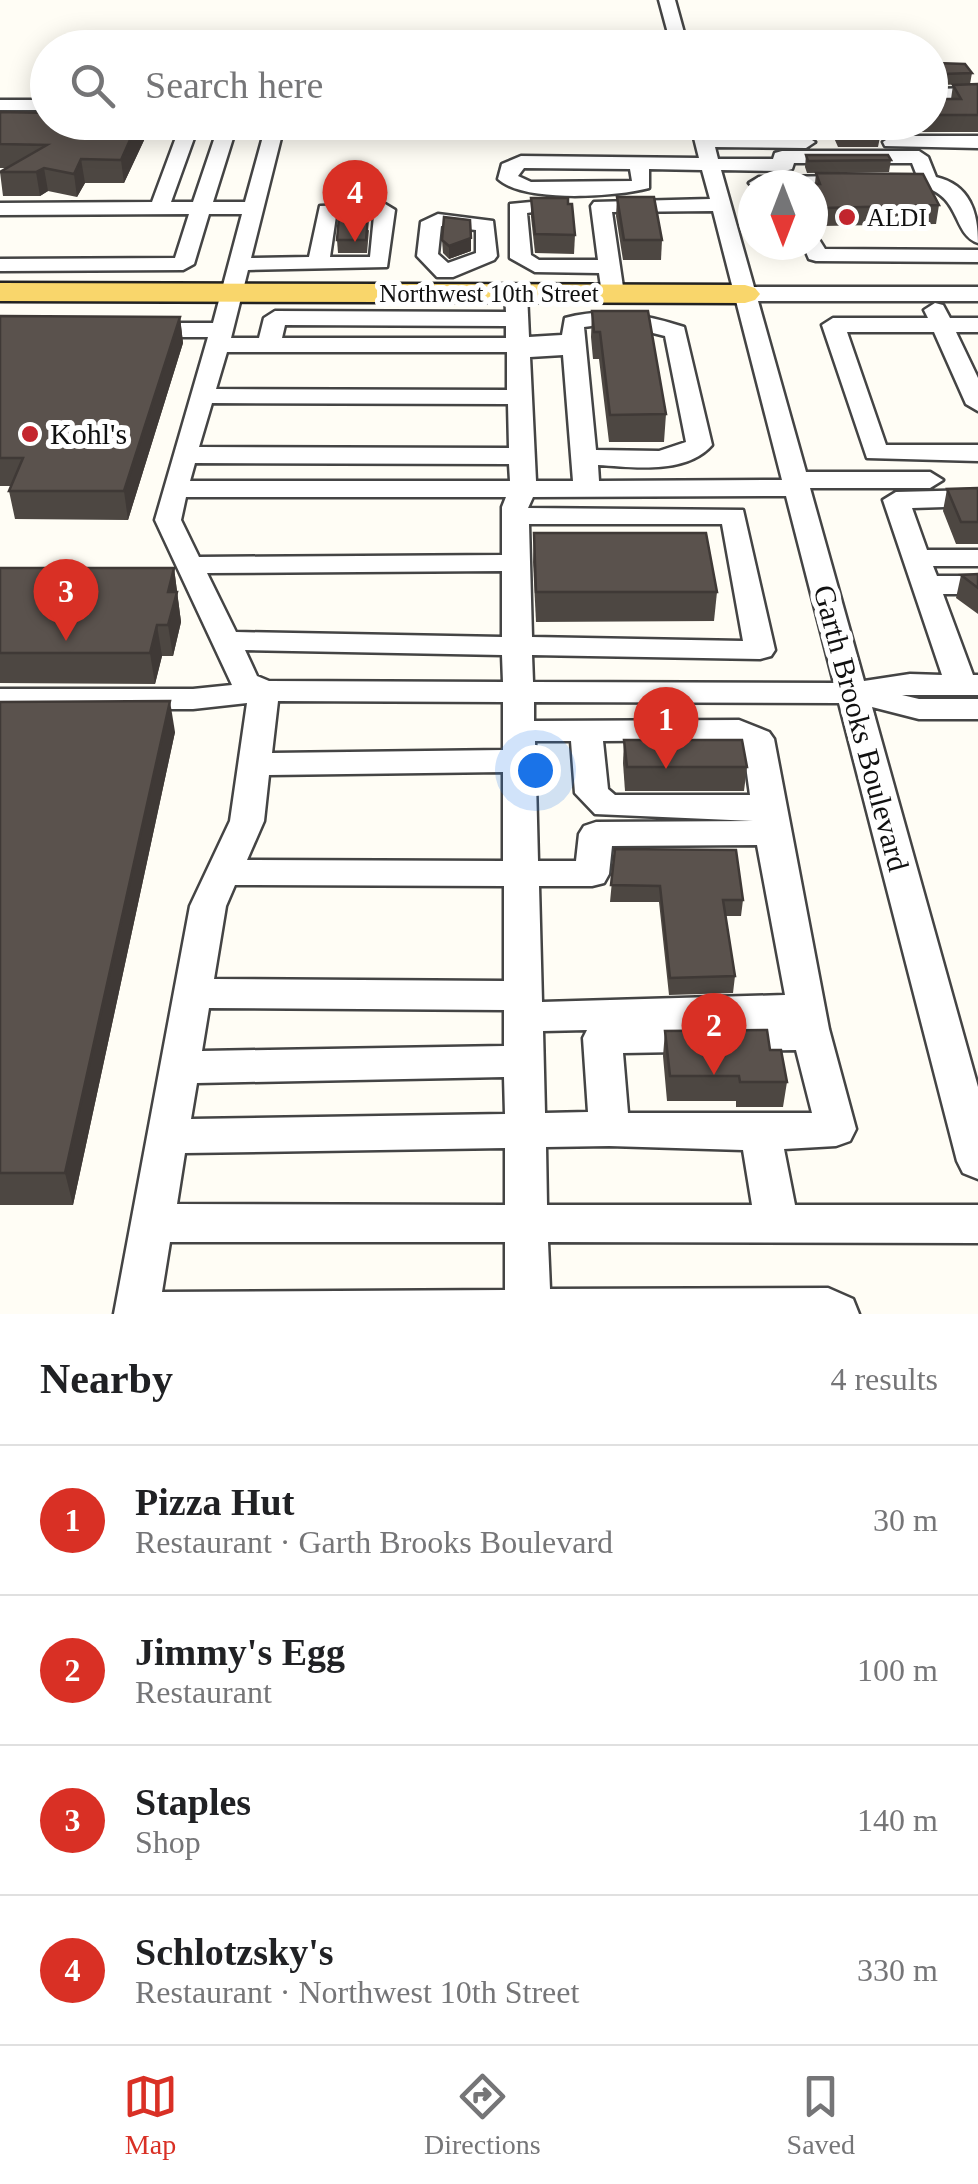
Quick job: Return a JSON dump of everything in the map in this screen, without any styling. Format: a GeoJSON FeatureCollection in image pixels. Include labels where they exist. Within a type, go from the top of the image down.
{"type":"FeatureCollection","features":[{"type":"Feature","properties":{"kind":"main road","name":"Northwest 10th Street"},"geometry":{"type":"LineString","coordinates":[[0,292],[236,279],[442,283],[517,319],[611,280],[745,294]]}},
{"type":"Feature","properties":{"kind":"street"},"geometry":{"type":"LineString","coordinates":[[667,0],[675,30]]}},
{"type":"Feature","properties":{"kind":"street"},"geometry":{"type":"LineString","coordinates":[[948,94],[978,93]]}},
{"type":"Feature","properties":{"kind":"street"},"geometry":{"type":"LineString","coordinates":[[0,105],[30,105]]}},
{"type":"Feature","properties":{"kind":"street"},"geometry":{"type":"LineString","coordinates":[[159,208],[184,140]]}},
{"type":"Feature","properties":{"kind":"street"},"geometry":{"type":"LineString","coordinates":[[0,265],[183,264],[224,140]]}},
{"type":"Feature","properties":{"kind":"street"},"geometry":{"type":"LineString","coordinates":[[264,691],[244,682],[168,520],[271,140]]}},
{"type":"Feature","properties":{"kind":"street","name":"Garth Brooks Boulevard"},"geometry":{"type":"LineString","coordinates":[[704,140],[978,1161]]}},
{"type":"Feature","properties":{"kind":"street"},"geometry":{"type":"LineString","coordinates":[[758,140],[978,142]]}},
{"type":"Feature","properties":{"kind":"street"},"geometry":{"type":"LineString","coordinates":[[787,170],[782,156],[918,157],[918,182],[942,182],[953,189],[977,236],[828,236]]}},
{"type":"Feature","properties":{"kind":"street"},"geometry":{"type":"LineString","coordinates":[[640,174],[528,188],[516,186],[508,178],[509,168],[521,162],[640,174],[716,184],[738,182]]}},
{"type":"Feature","properties":{"kind":"street"},"geometry":{"type":"LineString","coordinates":[[640,174],[653,188],[659,205]]}},
{"type":"Feature","properties":{"kind":"street"},"geometry":{"type":"LineString","coordinates":[[828,179],[869,182]]}},
{"type":"Feature","properties":{"kind":"street"},"geometry":{"type":"LineString","coordinates":[[601,206],[611,280],[535,266],[519,253],[519,206],[659,205],[716,184]]}},
{"type":"Feature","properties":{"kind":"street"},"geometry":{"type":"LineString","coordinates":[[0,209],[254,208]]}},
{"type":"Feature","properties":{"kind":"street"},"geometry":{"type":"LineString","coordinates":[[828,256],[978,256]]}},
{"type":"Feature","properties":{"kind":"street"},"geometry":{"type":"LineString","coordinates":[[236,279],[318,264]]}},
{"type":"Feature","properties":{"kind":"street","name":"Northwest 10th Street"},"geometry":{"type":"LineString","coordinates":[[745,294],[978,294]]}},
{"type":"Feature","properties":{"kind":"street"},"geometry":{"type":"LineString","coordinates":[[928,294],[978,404]]}},
{"type":"Feature","properties":{"kind":"street"},"geometry":{"type":"LineString","coordinates":[[189,565],[518,513],[586,473],[686,455],[699,446],[676,332],[635,318],[586,318],[572,323],[586,473]]}},
{"type":"Feature","properties":{"kind":"street"},"geometry":{"type":"LineString","coordinates":[[129,330],[268,345],[517,319],[574,347]]}},
{"type":"Feature","properties":{"kind":"street"},"geometry":{"type":"LineString","coordinates":[[517,319],[517,647],[528,1312]]}},
{"type":"Feature","properties":{"kind":"street"},"geometry":{"type":"LineString","coordinates":[[978,325],[833,325],[876,454],[978,453]]}},
{"type":"Feature","properties":{"kind":"street"},"geometry":{"type":"LineString","coordinates":[[201,396],[520,397]]}},
{"type":"Feature","properties":{"kind":"street"},"geometry":{"type":"LineString","coordinates":[[184,455],[518,513]]}},
{"type":"Feature","properties":{"kind":"street"},"geometry":{"type":"LineString","coordinates":[[586,473],[940,489],[978,498]]}},
{"type":"Feature","properties":{"kind":"street"},"geometry":{"type":"LineString","coordinates":[[0,699],[193,699],[264,691],[852,693],[919,709],[969,677],[896,500],[978,480]]}},
{"type":"Feature","properties":{"kind":"street"},"geometry":{"type":"LineString","coordinates":[[175,489],[518,513],[734,516],[760,650],[225,641]]}},
{"type":"Feature","properties":{"kind":"street"},"geometry":{"type":"LineString","coordinates":[[923,572],[978,558]]}},
{"type":"Feature","properties":{"kind":"street"},"geometry":{"type":"LineString","coordinates":[[923,572],[978,585]]}},
{"type":"Feature","properties":{"kind":"street"},"geometry":{"type":"LineString","coordinates":[[657,649],[700,730]]}},
{"type":"Feature","properties":{"kind":"street"},"geometry":{"type":"LineString","coordinates":[[264,691],[247,822],[208,906],[136,1314],[828,1308],[837,1314]]}},
{"type":"Feature","properties":{"kind":"street"},"geometry":{"type":"LineString","coordinates":[[168,1136],[609,1129],[761,1133],[836,1129],[810,1021],[758,739],[739,730],[586,730],[519,746],[254,764]]}},
{"type":"Feature","properties":{"kind":"street"},"geometry":{"type":"LineString","coordinates":[[586,730],[592,793],[607,806],[770,820]]}},
{"type":"Feature","properties":{"kind":"street"},"geometry":{"type":"LineString","coordinates":[[224,872],[592,874],[596,834],[770,820]]}},
{"type":"Feature","properties":{"kind":"street"},"geometry":{"type":"LineString","coordinates":[[193,994],[810,1021]]}},
{"type":"Feature","properties":{"kind":"street"},"geometry":{"type":"LineString","coordinates":[[609,1129],[602,1038],[810,1021]]}},
{"type":"Feature","properties":{"kind":"street"},"geometry":{"type":"LineString","coordinates":[[180,1067],[524,1061]]}},
{"type":"Feature","properties":{"kind":"street"},"geometry":{"type":"LineString","coordinates":[[761,1133],[777,1224]]}},
{"type":"Feature","properties":{"kind":"street"},"geometry":{"type":"LineString","coordinates":[[152,1223],[978,1224]]}},
{"type":"Feature","properties":{"kind":"building"},"geometry":{"type":"Polygon","coordinates":[[[948,63],[965,64],[972,73],[948,74],[948,63]]]}},
{"type":"Feature","properties":{"kind":"building"},"geometry":{"type":"Polygon","coordinates":[[[978,84],[978,115],[948,115],[948,99],[961,99],[953,85],[978,84]]]}},
{"type":"Feature","properties":{"kind":"building"},"geometry":{"type":"Polygon","coordinates":[[[0,112],[30,113],[30,140],[130,140],[121,160],[81,159],[74,174],[44,168],[36,172],[0,172],[47,145],[0,144],[0,112]]]}},
{"type":"Feature","properties":{"kind":"building"},"geometry":{"type":"Polygon","coordinates":[[[806,155],[888,155],[891,160],[808,161],[806,155]]]}},
{"type":"Feature","properties":{"kind":"building"},"geometry":{"type":"Polygon","coordinates":[[[828,173],[923,174],[939,205],[828,208],[828,173]]]}},
{"type":"Feature","properties":{"kind":"building"},"geometry":{"type":"Polygon","coordinates":[[[617,197],[654,197],[662,240],[624,240],[617,197]]]}},
{"type":"Feature","properties":{"kind":"building"},"geometry":{"type":"Polygon","coordinates":[[[531,198],[568,198],[575,235],[535,234],[531,198]]]}},
{"type":"Feature","properties":{"kind":"building"},"geometry":{"type":"Polygon","coordinates":[[[339,217],[368,217],[366,240],[337,240],[339,217]]]}},
{"type":"Feature","properties":{"kind":"building"},"geometry":{"type":"Polygon","coordinates":[[[444,217],[470,220],[471,238],[449,246],[442,240],[444,217]]]}},
{"type":"Feature","properties":{"kind":"building"},"geometry":{"type":"Polygon","coordinates":[[[592,311],[648,311],[666,414],[610,415],[600,332],[594,332],[592,311]]]}},
{"type":"Feature","properties":{"kind":"building"},"geometry":{"type":"Polygon","coordinates":[[[0,316],[180,317],[124,491],[9,491],[23,458],[0,458],[0,316]]]}},
{"type":"Feature","properties":{"kind":"building"},"geometry":{"type":"Polygon","coordinates":[[[978,488],[978,522],[961,522],[947,489],[978,488]]]}},
{"type":"Feature","properties":{"kind":"building"},"geometry":{"type":"Polygon","coordinates":[[[534,533],[706,533],[717,592],[536,592],[534,533]]]}},
{"type":"Feature","properties":{"kind":"building"},"geometry":{"type":"Polygon","coordinates":[[[0,568],[174,568],[168,592],[177,592],[168,625],[157,625],[150,653],[0,653],[0,568]]]}},
{"type":"Feature","properties":{"kind":"building"},"geometry":{"type":"Polygon","coordinates":[[[978,574],[978,588],[961,575],[978,574]]]}},
{"type":"Feature","properties":{"kind":"building"},"geometry":{"type":"Polygon","coordinates":[[[170,701],[65,1173],[0,1173],[0,702],[170,701]]]}},
{"type":"Feature","properties":{"kind":"building"},"geometry":{"type":"Polygon","coordinates":[[[624,740],[742,740],[747,767],[627,767],[624,740]]]}},
{"type":"Feature","properties":{"kind":"building"},"geometry":{"type":"Polygon","coordinates":[[[615,849],[736,850],[743,900],[723,900],[735,976],[670,978],[660,886],[611,885],[615,849]]]}},
{"type":"Feature","properties":{"kind":"building"},"geometry":{"type":"Polygon","coordinates":[[[767,1030],[770,1050],[781,1050],[787,1082],[740,1082],[739,1076],[670,1076],[665,1031],[767,1030]]]}},
{"type":"Feature","properties":{"kind":"place","name":"ALDI"},"geometry":{"type":"Point","coordinates":[847,217]}},
{"type":"Feature","properties":{"kind":"place","name":"Schlotzsky's"},"geometry":{"type":"Point","coordinates":[355,242]}},
{"type":"Feature","properties":{"kind":"place","name":"Kohl's"},"geometry":{"type":"Point","coordinates":[30,434]}},
{"type":"Feature","properties":{"kind":"place","name":"Staples"},"geometry":{"type":"Point","coordinates":[66,641]}},
{"type":"Feature","properties":{"kind":"place","name":"Pizza Hut"},"geometry":{"type":"Point","coordinates":[666,769]}},
{"type":"Feature","properties":{"kind":"place","name":"Jimmy's Egg"},"geometry":{"type":"Point","coordinates":[714,1075]}}]}
